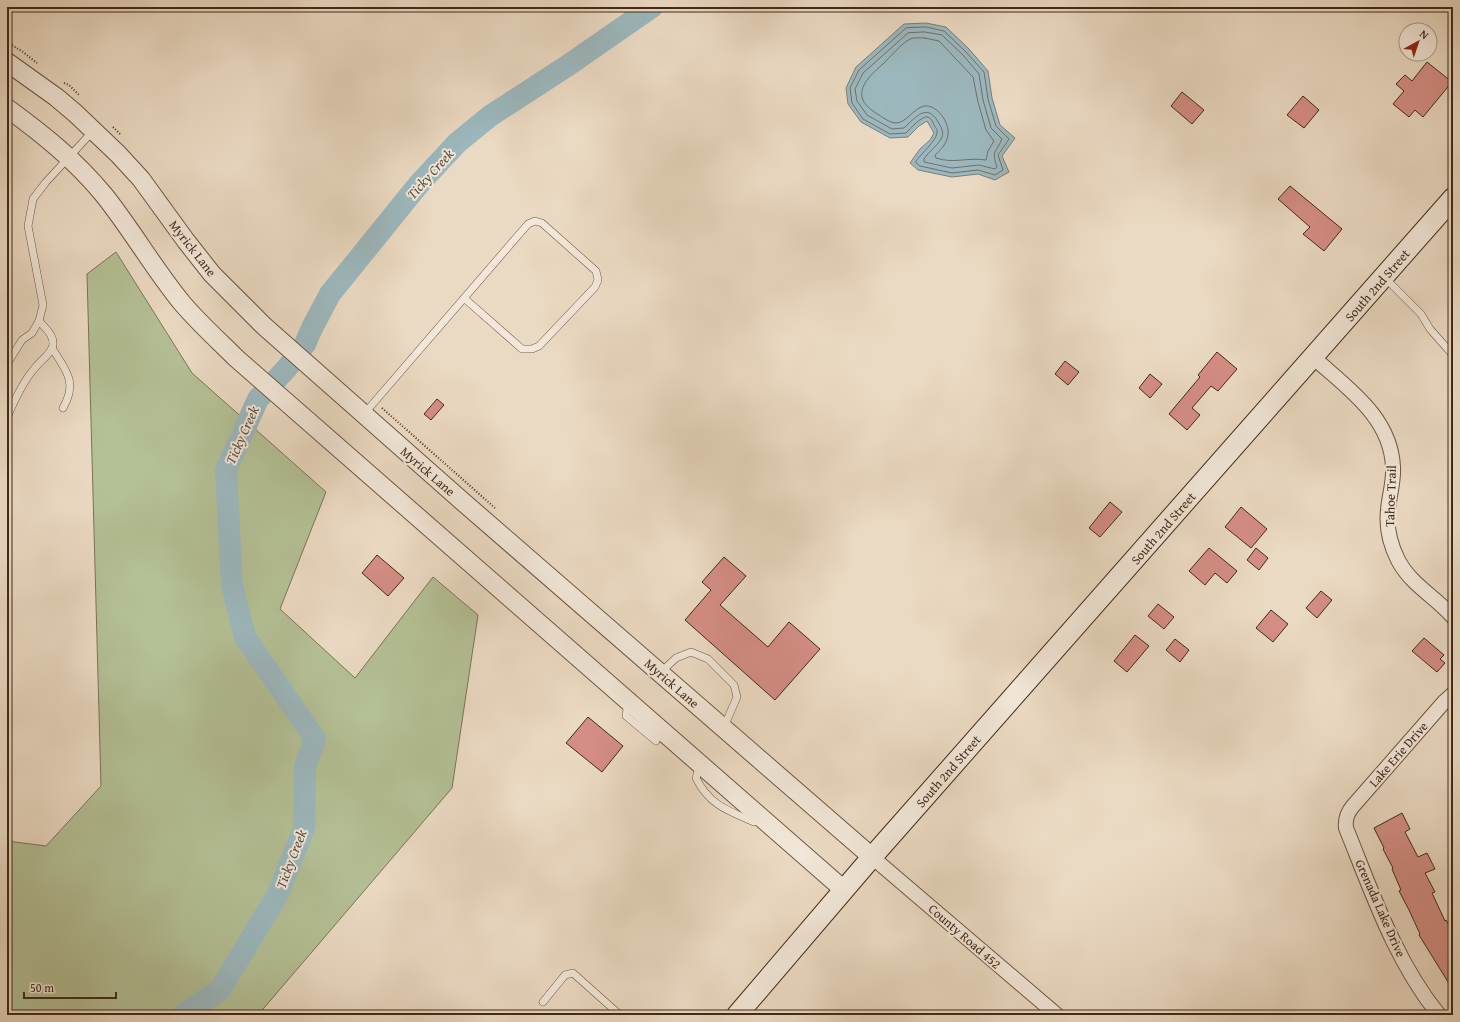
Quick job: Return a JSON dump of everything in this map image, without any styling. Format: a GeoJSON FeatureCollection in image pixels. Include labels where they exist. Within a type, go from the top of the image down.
{"type":"FeatureCollection","features":[{"type":"Feature","properties":{"kind":"main road","name":"South 2nd Street"},"geometry":{"type":"LineString","coordinates":[[737,1015],[872,857],[1453,198]]}},
{"type":"Feature","properties":{"kind":"street","name":"Myrick Lane"},"geometry":{"type":"LineString","coordinates":[[7,62],[56,97],[94,130],[141,179],[212,274],[264,326],[334,388],[369,408],[660,673],[872,857]]}},
{"type":"Feature","properties":{"kind":"street"},"geometry":{"type":"LineString","coordinates":[[7,108],[50,140],[69,157],[104,195],[183,304],[236,358],[844,890]]}},
{"type":"Feature","properties":{"kind":"street","name":"Tahoe Trail"},"geometry":{"type":"LineString","coordinates":[[1313,357],[1361,400],[1373,414],[1382,430],[1390,447],[1393,467],[1387,526],[1392,546],[1399,561],[1409,575],[1422,590],[1453,617]]}},
{"type":"Feature","properties":{"kind":"street","name":"Lake Erie Drive"},"geometry":{"type":"LineString","coordinates":[[1346,817],[1353,806],[1453,694]]}},
{"type":"Feature","properties":{"kind":"street","name":"Grenada Lake Drive"},"geometry":{"type":"LineString","coordinates":[[1346,817],[1346,828],[1392,940],[1414,978],[1439,1015]]}},
{"type":"Feature","properties":{"kind":"street","name":"County Road 452"},"geometry":{"type":"LineString","coordinates":[[872,857],[1057,1015]]}},
{"type":"Feature","properties":{"kind":"lane"},"geometry":{"type":"LineString","coordinates":[[7,364],[22,340],[32,333],[39,321],[43,305],[28,226],[33,199],[46,182],[94,130]]}},
{"type":"Feature","properties":{"kind":"lane"},"geometry":{"type":"LineString","coordinates":[[369,408],[464,298],[528,224],[535,221],[542,223],[596,271],[598,280],[595,287],[539,346],[532,349],[522,349],[464,298]]}},
{"type":"Feature","properties":{"kind":"lane"},"geometry":{"type":"LineString","coordinates":[[1384,277],[1421,314],[1430,329],[1453,355]]}},
{"type":"Feature","properties":{"kind":"lane"},"geometry":{"type":"LineString","coordinates":[[39,321],[48,331],[52,339],[52,348],[69,377],[71,392],[69,399],[63,408]]}},
{"type":"Feature","properties":{"kind":"lane"},"geometry":{"type":"LineString","coordinates":[[7,418],[22,386],[33,370],[52,348]]}},
{"type":"Feature","properties":{"kind":"lane"},"geometry":{"type":"LineString","coordinates":[[660,673],[676,658],[691,652],[708,659],[734,685],[737,697],[723,728]]}},
{"type":"Feature","properties":{"kind":"lane"},"geometry":{"type":"LineString","coordinates":[[631,704],[627,709],[626,716],[656,741]]}},
{"type":"Feature","properties":{"kind":"lane"},"geometry":{"type":"LineString","coordinates":[[543,1002],[565,975],[573,973],[620,1015]]}},
{"type":"Feature","properties":{"kind":"path"},"geometry":{"type":"LineString","coordinates":[[7,42],[23,52],[40,66]]}},
{"type":"Feature","properties":{"kind":"path"},"geometry":{"type":"LineString","coordinates":[[63,82],[69,85],[84,100]]}},
{"type":"Feature","properties":{"kind":"path"},"geometry":{"type":"LineString","coordinates":[[112,126],[122,136]]}},
{"type":"Feature","properties":{"kind":"path"},"geometry":{"type":"LineString","coordinates":[[369,408],[499,512]]}},
{"type":"Feature","properties":{"kind":"green space"},"geometry":{"type":"Polygon","coordinates":[[[116,252],[192,373],[326,492],[280,609],[355,678],[433,577],[478,615],[452,788],[258,1015],[7,1015],[7,841],[46,846],[101,786],[87,274],[116,252]]]}},
{"type":"Feature","properties":{"kind":"water"},"geometry":{"type":"Polygon","coordinates":[[[926,23],[946,27],[969,49],[988,71],[992,98],[1000,125],[1015,138],[1002,156],[1009,172],[995,180],[978,174],[952,177],[918,170],[910,163],[920,149],[930,140],[934,133],[927,121],[919,126],[908,137],[890,138],[861,122],[848,104],[846,88],[856,67],[904,24],[926,23]]]}},
{"type":"Feature","properties":{"kind":"building"},"geometry":{"type":"Polygon","coordinates":[[[1427,62],[1452,82],[1423,117],[1415,110],[1409,117],[1393,104],[1404,91],[1396,84],[1405,75],[1412,81],[1427,62]]]}},
{"type":"Feature","properties":{"kind":"building"},"geometry":{"type":"Polygon","coordinates":[[[1182,92],[1204,110],[1192,124],[1171,106],[1182,92]]]}},
{"type":"Feature","properties":{"kind":"building"},"geometry":{"type":"Polygon","coordinates":[[[1303,96],[1319,110],[1304,128],[1287,115],[1303,96]]]}},
{"type":"Feature","properties":{"kind":"building"},"geometry":{"type":"Polygon","coordinates":[[[1290,186],[1342,229],[1324,251],[1303,234],[1310,227],[1278,199],[1290,186]]]}},
{"type":"Feature","properties":{"kind":"building"},"geometry":{"type":"Polygon","coordinates":[[[1217,352],[1237,369],[1218,391],[1211,386],[1192,408],[1200,415],[1187,430],[1169,414],[1200,377],[1198,375],[1217,352]]]}},
{"type":"Feature","properties":{"kind":"building"},"geometry":{"type":"Polygon","coordinates":[[[1065,361],[1079,372],[1068,385],[1055,374],[1065,361]]]}},
{"type":"Feature","properties":{"kind":"building"},"geometry":{"type":"Polygon","coordinates":[[[1150,374],[1162,384],[1150,398],[1139,388],[1150,374]]]}},
{"type":"Feature","properties":{"kind":"building"},"geometry":{"type":"Polygon","coordinates":[[[437,399],[444,405],[431,420],[424,414],[437,399]]]}},
{"type":"Feature","properties":{"kind":"building"},"geometry":{"type":"Polygon","coordinates":[[[1110,502],[1122,512],[1100,537],[1089,528],[1110,502]]]}},
{"type":"Feature","properties":{"kind":"building"},"geometry":{"type":"Polygon","coordinates":[[[1241,507],[1267,529],[1251,548],[1225,527],[1241,507]]]}},
{"type":"Feature","properties":{"kind":"building"},"geometry":{"type":"Polygon","coordinates":[[[1209,548],[1237,571],[1227,583],[1215,573],[1205,585],[1189,571],[1209,548]]]}},
{"type":"Feature","properties":{"kind":"building"},"geometry":{"type":"Polygon","coordinates":[[[1256,548],[1268,558],[1259,570],[1247,560],[1256,548]]]}},
{"type":"Feature","properties":{"kind":"building"},"geometry":{"type":"Polygon","coordinates":[[[377,555],[404,578],[388,596],[362,573],[377,555]]]}},
{"type":"Feature","properties":{"kind":"building"},"geometry":{"type":"Polygon","coordinates":[[[724,557],[746,576],[720,605],[768,647],[789,622],[820,649],[775,700],[685,620],[711,590],[702,582],[724,557]]]}},
{"type":"Feature","properties":{"kind":"building"},"geometry":{"type":"Polygon","coordinates":[[[1321,591],[1332,600],[1317,618],[1306,608],[1321,591]]]}},
{"type":"Feature","properties":{"kind":"building"},"geometry":{"type":"Polygon","coordinates":[[[1158,604],[1174,617],[1164,629],[1148,616],[1158,604]]]}},
{"type":"Feature","properties":{"kind":"building"},"geometry":{"type":"Polygon","coordinates":[[[1271,610],[1288,624],[1273,642],[1256,628],[1271,610]]]}},
{"type":"Feature","properties":{"kind":"building"},"geometry":{"type":"Polygon","coordinates":[[[1135,635],[1149,646],[1127,672],[1114,661],[1135,635]]]}},
{"type":"Feature","properties":{"kind":"building"},"geometry":{"type":"Polygon","coordinates":[[[1424,638],[1444,655],[1440,659],[1445,663],[1437,672],[1412,651],[1424,638]]]}},
{"type":"Feature","properties":{"kind":"building"},"geometry":{"type":"Polygon","coordinates":[[[1175,639],[1189,650],[1180,662],[1166,650],[1175,639]]]}},
{"type":"Feature","properties":{"kind":"building"},"geometry":{"type":"Polygon","coordinates":[[[588,717],[623,746],[602,772],[566,743],[588,717]]]}},
{"type":"Feature","properties":{"kind":"building"},"geometry":{"type":"Polygon","coordinates":[[[1402,813],[1410,829],[1405,832],[1418,857],[1427,853],[1435,869],[1425,873],[1435,892],[1432,893],[1445,921],[1446,920],[1453,933],[1453,990],[1419,935],[1420,934],[1399,891],[1401,890],[1392,869],[1393,868],[1374,828],[1402,813]]]}},
{"type":"Feature","properties":{"kind":"waterway","name":"Ticky Creek"},"geometry":{"type":"LineString","coordinates":[[182,1015],[220,990],[278,894],[304,828],[305,767],[315,739],[245,637],[232,585],[226,470],[258,399],[287,368],[305,344],[330,294],[419,184],[457,143],[490,116],[570,64],[652,7]]}}]}
